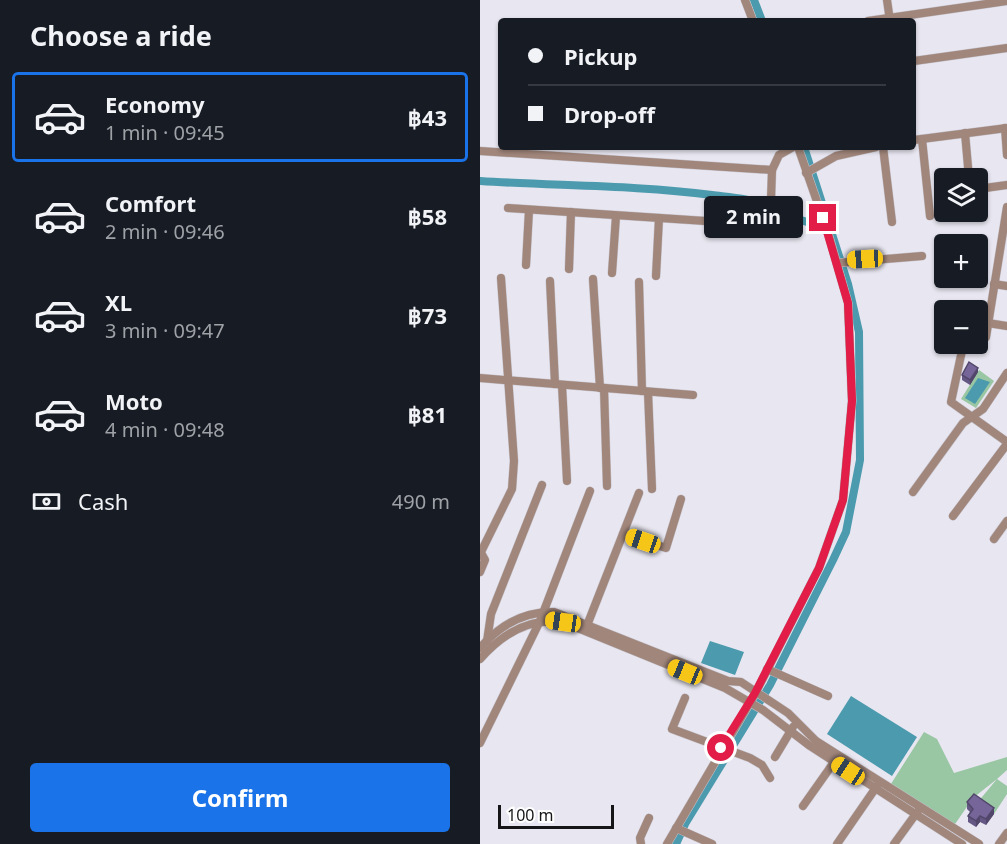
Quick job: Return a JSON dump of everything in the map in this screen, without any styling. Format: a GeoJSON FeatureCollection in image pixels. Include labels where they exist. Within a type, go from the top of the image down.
{"type":"FeatureCollection","features":[{"type":"Feature","properties":{"kind":"street"},"geometry":{"type":"LineString","coordinates":[[745,0],[752,18]]}},
{"type":"Feature","properties":{"kind":"street"},"geometry":{"type":"LineString","coordinates":[[887,0],[890,18]]}},
{"type":"Feature","properties":{"kind":"street"},"geometry":{"type":"LineString","coordinates":[[896,18],[1007,1]]}},
{"type":"Feature","properties":{"kind":"street"},"geometry":{"type":"LineString","coordinates":[[916,61],[1007,48]]}},
{"type":"Feature","properties":{"kind":"street"},"geometry":{"type":"LineString","coordinates":[[930,216],[917,140],[1006,128],[1007,155]]}},
{"type":"Feature","properties":{"kind":"street"},"geometry":{"type":"LineString","coordinates":[[965,133],[968,168]]}},
{"type":"Feature","properties":{"kind":"street"},"geometry":{"type":"LineString","coordinates":[[508,208],[736,223],[759,219],[766,214],[771,200],[772,170],[779,155],[788,150]]}},
{"type":"Feature","properties":{"kind":"street"},"geometry":{"type":"LineString","coordinates":[[667,844],[678,829],[770,670],[819,568],[843,500],[852,401],[848,303],[842,261],[828,233],[799,150]]}},
{"type":"Feature","properties":{"kind":"street"},"geometry":{"type":"LineString","coordinates":[[808,171],[827,160],[860,150]]}},
{"type":"Feature","properties":{"kind":"street"},"geometry":{"type":"LineString","coordinates":[[883,150],[892,222]]}},
{"type":"Feature","properties":{"kind":"street"},"geometry":{"type":"LineString","coordinates":[[480,151],[772,170]]}},
{"type":"Feature","properties":{"kind":"street"},"geometry":{"type":"LineString","coordinates":[[988,188],[1007,186]]}},
{"type":"Feature","properties":{"kind":"street"},"geometry":{"type":"LineString","coordinates":[[1007,207],[1004,244],[994,284],[988,323],[1007,326]]}},
{"type":"Feature","properties":{"kind":"street"},"geometry":{"type":"LineString","coordinates":[[526,265],[529,210]]}},
{"type":"Feature","properties":{"kind":"street"},"geometry":{"type":"LineString","coordinates":[[569,268],[571,212]]}},
{"type":"Feature","properties":{"kind":"street"},"geometry":{"type":"LineString","coordinates":[[612,273],[616,216]]}},
{"type":"Feature","properties":{"kind":"street"},"geometry":{"type":"LineString","coordinates":[[656,276],[659,218]]}},
{"type":"Feature","properties":{"kind":"street"},"geometry":{"type":"LineString","coordinates":[[842,261],[922,256]]}},
{"type":"Feature","properties":{"kind":"street"},"geometry":{"type":"LineString","coordinates":[[480,572],[485,560],[481,552],[512,489],[514,462],[501,278]]}},
{"type":"Feature","properties":{"kind":"street"},"geometry":{"type":"LineString","coordinates":[[593,279],[607,486]]}},
{"type":"Feature","properties":{"kind":"street"},"geometry":{"type":"LineString","coordinates":[[550,281],[567,481]]}},
{"type":"Feature","properties":{"kind":"street"},"geometry":{"type":"LineString","coordinates":[[639,282],[652,489]]}},
{"type":"Feature","properties":{"kind":"street"},"geometry":{"type":"LineString","coordinates":[[994,284],[1007,286]]}},
{"type":"Feature","properties":{"kind":"street"},"geometry":{"type":"LineString","coordinates":[[953,516],[1007,443],[951,400],[961,354]]}},
{"type":"Feature","properties":{"kind":"street"},"geometry":{"type":"LineString","coordinates":[[914,492],[963,423],[983,408],[1007,373]]}},
{"type":"Feature","properties":{"kind":"street"},"geometry":{"type":"LineString","coordinates":[[480,378],[693,395]]}},
{"type":"Feature","properties":{"kind":"street"},"geometry":{"type":"LineString","coordinates":[[489,643],[491,614],[542,485]]}},
{"type":"Feature","properties":{"kind":"street"},"geometry":{"type":"LineString","coordinates":[[480,743],[540,621],[590,491]]}},
{"type":"Feature","properties":{"kind":"street"},"geometry":{"type":"LineString","coordinates":[[587,628],[639,492]]}},
{"type":"Feature","properties":{"kind":"street"},"geometry":{"type":"LineString","coordinates":[[623,534],[666,548],[681,499]]}},
{"type":"Feature","properties":{"kind":"street"},"geometry":{"type":"LineString","coordinates":[[994,539],[1007,521]]}},
{"type":"Feature","properties":{"kind":"street"},"geometry":{"type":"LineString","coordinates":[[480,659],[500,627],[520,618],[543,612],[567,616],[587,628]]}},
{"type":"Feature","properties":{"kind":"street"},"geometry":{"type":"LineString","coordinates":[[480,648],[523,626],[540,621],[563,622],[587,628],[727,685],[750,702],[788,714],[836,758]]}},
{"type":"Feature","properties":{"kind":"street"},"geometry":{"type":"LineString","coordinates":[[770,670],[828,696]]}},
{"type":"Feature","properties":{"kind":"street"},"geometry":{"type":"LineString","coordinates":[[727,685],[741,682],[791,730],[918,811],[957,840],[979,844]]}},
{"type":"Feature","properties":{"kind":"street"},"geometry":{"type":"LineString","coordinates":[[685,698],[672,728],[762,765],[770,778]]}},
{"type":"Feature","properties":{"kind":"street"},"geometry":{"type":"LineString","coordinates":[[774,757],[796,722]]}},
{"type":"Feature","properties":{"kind":"street"},"geometry":{"type":"LineString","coordinates":[[803,806],[836,758]]}},
{"type":"Feature","properties":{"kind":"street"},"geometry":{"type":"LineString","coordinates":[[837,844],[878,785]]}},
{"type":"Feature","properties":{"kind":"street"},"geometry":{"type":"LineString","coordinates":[[894,844],[918,811]]}},
{"type":"Feature","properties":{"kind":"street"},"geometry":{"type":"LineString","coordinates":[[641,844],[640,838],[649,818]]}},
{"type":"Feature","properties":{"kind":"street"},"geometry":{"type":"LineString","coordinates":[[678,829],[712,844]]}},
{"type":"Feature","properties":{"kind":"street"},"geometry":{"type":"LineString","coordinates":[[999,844],[1007,833]]}},
{"type":"Feature","properties":{"kind":"green space"},"geometry":{"type":"Polygon","coordinates":[[[979,370],[994,381],[976,408],[961,399],[979,370]]]}},
{"type":"Feature","properties":{"kind":"green space"},"geometry":{"type":"Polygon","coordinates":[[[924,732],[937,739],[954,773],[1007,757],[1007,770],[973,798],[953,827],[889,787],[924,732]]]}},
{"type":"Feature","properties":{"kind":"green space"},"geometry":{"type":"Polygon","coordinates":[[[997,779],[1007,786],[1007,794],[994,814],[977,803],[997,779]]]}},
{"type":"Feature","properties":{"kind":"water"},"geometry":{"type":"Polygon","coordinates":[[[978,378],[990,382],[975,404],[965,398],[978,378]]]}},
{"type":"Feature","properties":{"kind":"water"},"geometry":{"type":"Polygon","coordinates":[[[710,641],[744,652],[735,675],[701,663],[710,641]]]}},
{"type":"Feature","properties":{"kind":"water"},"geometry":{"type":"Polygon","coordinates":[[[851,696],[917,737],[892,776],[827,734],[851,696]]]}},
{"type":"Feature","properties":{"kind":"building"},"geometry":{"type":"Polygon","coordinates":[[[969,362],[978,368],[970,380],[962,375],[969,362]]]}},
{"type":"Feature","properties":{"kind":"building"},"geometry":{"type":"Polygon","coordinates":[[[974,794],[994,808],[986,819],[980,816],[976,821],[968,816],[973,809],[967,802],[974,794]]]}},
{"type":"Feature","properties":{"kind":"waterway"},"geometry":{"type":"LineString","coordinates":[[754,0],[761,18]]}},
{"type":"Feature","properties":{"kind":"waterway"},"geometry":{"type":"LineString","coordinates":[[676,844],[685,824],[770,685],[833,560],[846,532],[860,460],[859,332],[848,284],[805,150]]}},
{"type":"Feature","properties":{"kind":"waterway"},"geometry":{"type":"LineString","coordinates":[[480,181],[654,189],[738,198],[756,202],[803,221],[830,227]]}},
{"type":"Feature","properties":{"kind":"route"},"geometry":{"type":"LineString","coordinates":[[721,748],[755,693],[819,568],[843,500],[852,401],[848,303],[823,218]]}}]}
